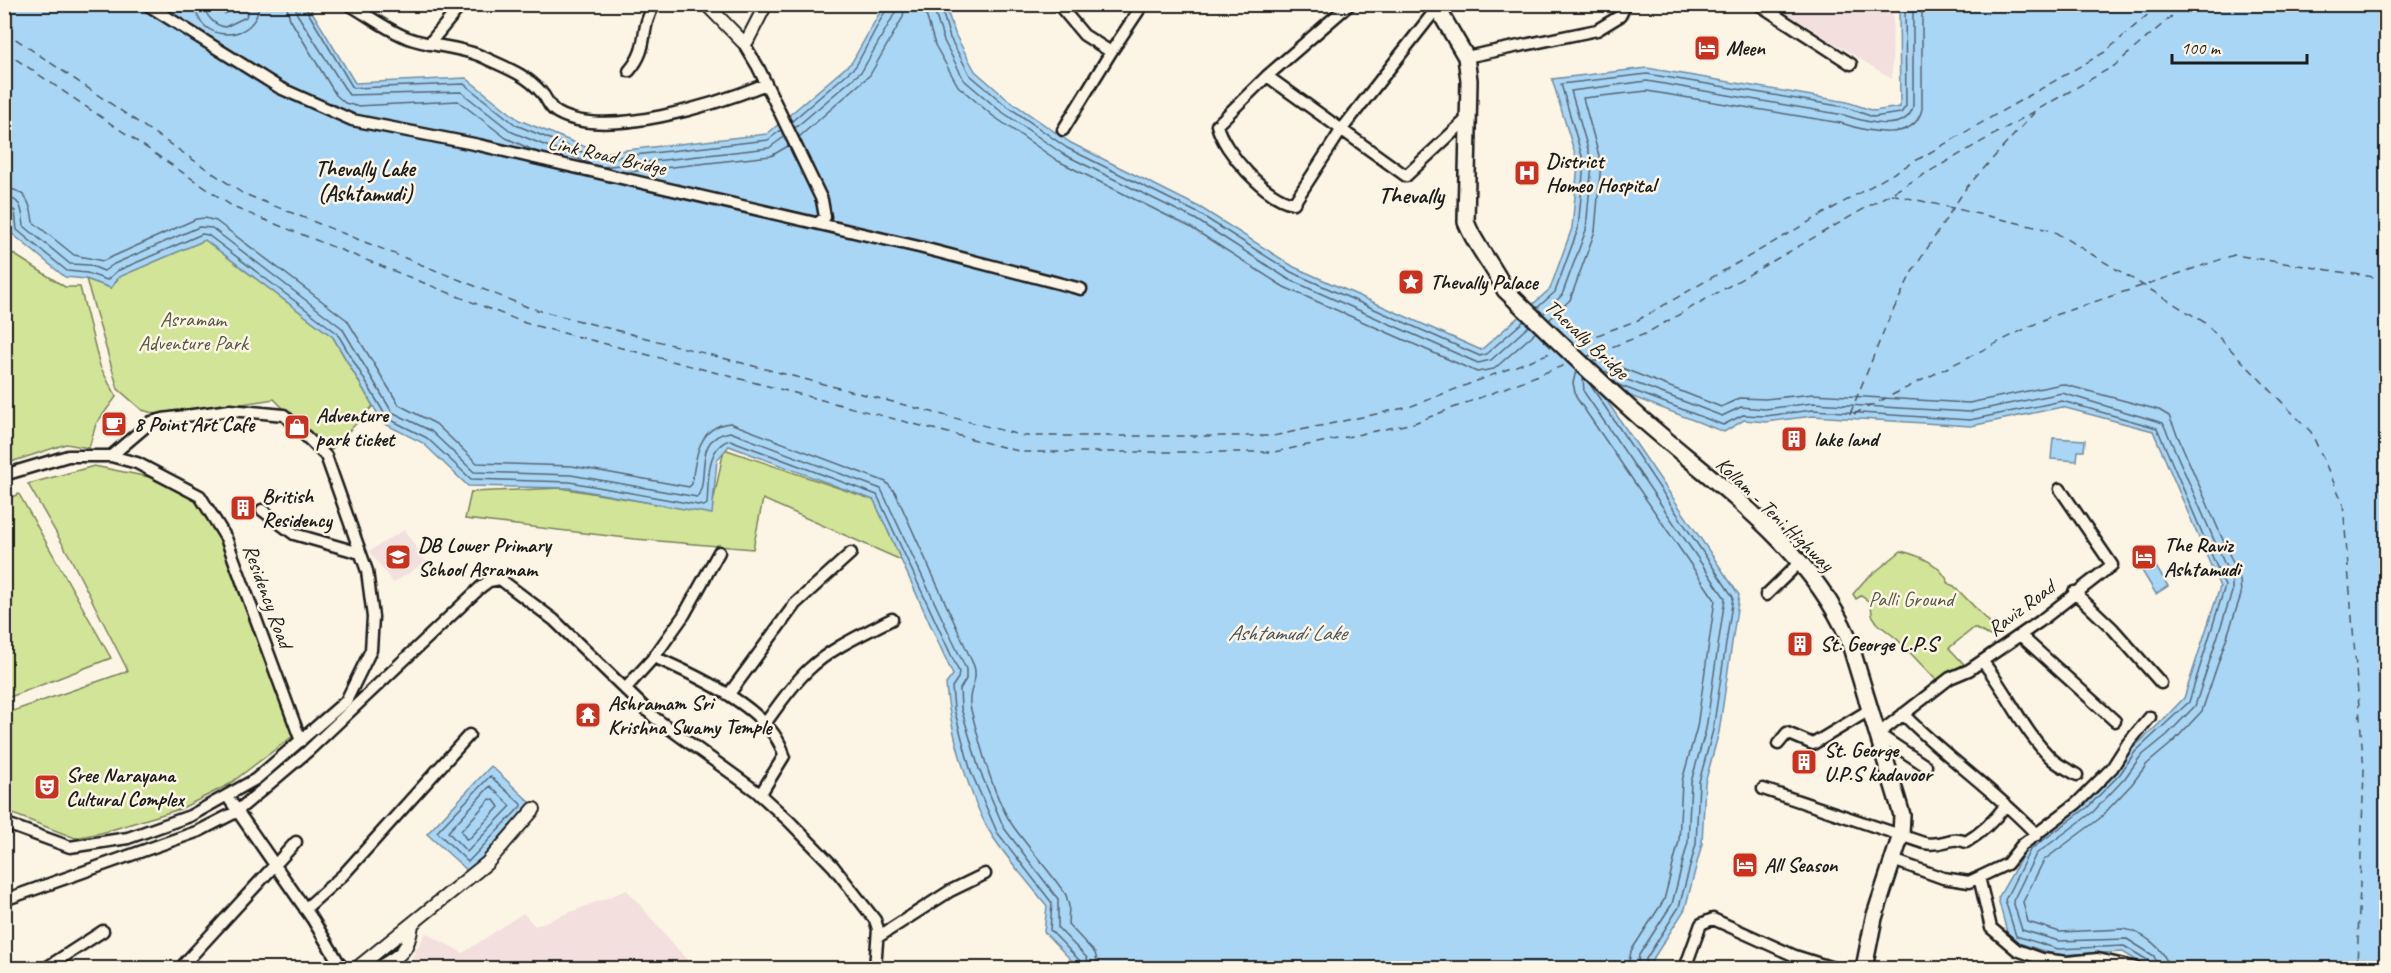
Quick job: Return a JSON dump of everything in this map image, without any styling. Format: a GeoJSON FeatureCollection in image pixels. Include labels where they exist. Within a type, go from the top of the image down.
{"type":"FeatureCollection","features":[{"type":"Feature","properties":{"kind":"main road"},"geometry":{"type":"LineString","coordinates":[[1436,6],[1466,57],[1468,117]]}},
{"type":"Feature","properties":{"kind":"main road","name":"Thevally Bridge"},"geometry":{"type":"LineString","coordinates":[[1468,117],[1466,222],[1473,241],[1495,268],[1505,290],[1641,419]]}},
{"type":"Feature","properties":{"kind":"main road","name":"Kollam - Teni Highway"},"geometry":{"type":"LineString","coordinates":[[1641,419],[1764,526],[1819,583],[1837,612],[1870,709],[1902,815],[1901,835],[1874,918],[1864,969]]}},
{"type":"Feature","properties":{"kind":"street","name":"Link Road Bridge"},"geometry":{"type":"LineString","coordinates":[[146,4],[280,88],[352,120],[479,145],[818,223],[1081,289]]}},
{"type":"Feature","properties":{"kind":"street"},"geometry":{"type":"LineString","coordinates":[[348,4],[406,37],[477,54],[515,72],[542,93],[548,105],[557,112],[592,121],[625,121],[690,110],[766,84]]}},
{"type":"Feature","properties":{"kind":"street"},"geometry":{"type":"LineString","coordinates":[[429,44],[462,4]]}},
{"type":"Feature","properties":{"kind":"street"},"geometry":{"type":"LineString","coordinates":[[629,72],[643,50],[646,24],[655,4]]}},
{"type":"Feature","properties":{"kind":"street"},"geometry":{"type":"LineString","coordinates":[[706,4],[743,42],[766,84],[822,200],[825,217],[818,223]]}},
{"type":"Feature","properties":{"kind":"street"},"geometry":{"type":"LineString","coordinates":[[743,42],[747,41],[753,32],[766,4]]}},
{"type":"Feature","properties":{"kind":"street"},"geometry":{"type":"LineString","coordinates":[[1058,4],[1084,35],[1111,52]]}},
{"type":"Feature","properties":{"kind":"street"},"geometry":{"type":"LineString","coordinates":[[1350,4],[1267,76],[1217,125],[1219,133],[1246,171],[1277,199],[1294,203],[1342,129],[1436,6]]}},
{"type":"Feature","properties":{"kind":"street"},"geometry":{"type":"LineString","coordinates":[[1466,57],[1597,30],[1620,16],[1626,4]]}},
{"type":"Feature","properties":{"kind":"street"},"geometry":{"type":"LineString","coordinates":[[1758,4],[1851,64]]}},
{"type":"Feature","properties":{"kind":"street"},"geometry":{"type":"LineString","coordinates":[[1063,130],[1138,6]]}},
{"type":"Feature","properties":{"kind":"street"},"geometry":{"type":"LineString","coordinates":[[1267,76],[1406,176],[1468,117]]}},
{"type":"Feature","properties":{"kind":"street"},"geometry":{"type":"LineString","coordinates":[[4,823],[70,847],[128,837],[190,816],[256,779],[346,701],[371,650],[373,617],[367,571],[326,456],[284,415],[230,410],[163,419],[151,422],[111,456]]}},
{"type":"Feature","properties":{"kind":"street","name":"Residency Road"},"geometry":{"type":"LineString","coordinates":[[4,475],[68,456],[111,456],[137,463],[200,496],[209,507],[226,538],[301,741]]}},
{"type":"Feature","properties":{"kind":"street","name":"Raviz Road"},"geometry":{"type":"LineString","coordinates":[[1878,734],[1950,678],[1982,661],[2112,565],[2060,489]]}},
{"type":"Feature","properties":{"kind":"street"},"geometry":{"type":"LineString","coordinates":[[262,510],[294,534],[360,553]]}},
{"type":"Feature","properties":{"kind":"street"},"geometry":{"type":"LineString","coordinates":[[625,689],[654,657],[684,615],[719,552]]}},
{"type":"Feature","properties":{"kind":"street"},"geometry":{"type":"LineString","coordinates":[[729,694],[795,604],[851,552]]}},
{"type":"Feature","properties":{"kind":"street"},"geometry":{"type":"LineString","coordinates":[[1766,595],[1799,563]]}},
{"type":"Feature","properties":{"kind":"street"},"geometry":{"type":"LineString","coordinates":[[4,900],[199,831],[236,812],[308,751],[481,587],[495,579],[508,583],[554,620],[655,718],[760,795],[811,842],[875,920],[878,937],[875,969]]}},
{"type":"Feature","properties":{"kind":"street"},"geometry":{"type":"LineString","coordinates":[[2074,592],[2113,629],[2161,683]]}},
{"type":"Feature","properties":{"kind":"street"},"geometry":{"type":"LineString","coordinates":[[764,725],[793,685],[809,668],[856,637],[892,619]]}},
{"type":"Feature","properties":{"kind":"street"},"geometry":{"type":"LineString","coordinates":[[2020,634],[2115,721]]}},
{"type":"Feature","properties":{"kind":"street"},"geometry":{"type":"LineString","coordinates":[[654,657],[712,683],[729,694],[775,737],[784,756],[760,795]]}},
{"type":"Feature","properties":{"kind":"street"},"geometry":{"type":"LineString","coordinates":[[1982,661],[2014,705],[2024,726],[2051,758],[2077,775]]}},
{"type":"Feature","properties":{"kind":"street"},"geometry":{"type":"LineString","coordinates":[[1778,744],[1787,733],[1814,744],[1870,709]]}},
{"type":"Feature","properties":{"kind":"street"},"geometry":{"type":"LineString","coordinates":[[1903,714],[2037,835]]}},
{"type":"Feature","properties":{"kind":"street"},"geometry":{"type":"LineString","coordinates":[[1893,860],[1953,880],[1969,882],[2007,864],[2022,845],[2037,835],[2112,768],[2128,743],[2150,717]]}},
{"type":"Feature","properties":{"kind":"street"},"geometry":{"type":"LineString","coordinates":[[1878,734],[1926,766]]}},
{"type":"Feature","properties":{"kind":"street"},"geometry":{"type":"LineString","coordinates":[[305,909],[343,875],[469,735]]}},
{"type":"Feature","properties":{"kind":"street"},"geometry":{"type":"LineString","coordinates":[[1763,789],[1932,845],[1958,839],[1966,842],[1994,823],[2006,805]]}},
{"type":"Feature","properties":{"kind":"street"},"geometry":{"type":"LineString","coordinates":[[227,796],[305,909],[342,969]]}},
{"type":"Feature","properties":{"kind":"street"},"geometry":{"type":"LineString","coordinates":[[357,969],[487,862],[534,809]]}},
{"type":"Feature","properties":{"kind":"street"},"geometry":{"type":"LineString","coordinates":[[184,964],[296,842]]}},
{"type":"Feature","properties":{"kind":"street"},"geometry":{"type":"LineString","coordinates":[[878,937],[950,891],[985,874]]}},
{"type":"Feature","properties":{"kind":"street"},"geometry":{"type":"LineString","coordinates":[[1979,877],[1991,928],[2017,950],[2057,964],[2098,959],[2137,969]]}},
{"type":"Feature","properties":{"kind":"street"},"geometry":{"type":"LineString","coordinates":[[1685,969],[1701,924],[1713,919],[1795,956],[1833,969]]}},
{"type":"Feature","properties":{"kind":"street"},"geometry":{"type":"LineString","coordinates":[[378,969],[402,955],[410,940],[412,925]]}},
{"type":"Feature","properties":{"kind":"street"},"geometry":{"type":"LineString","coordinates":[[46,969],[103,931]]}},
{"type":"Feature","properties":{"kind":"street"},"geometry":{"type":"LineString","coordinates":[[381,948],[394,959]]}},
{"type":"Feature","properties":{"kind":"shaded area"},"geometry":{"type":"Polygon","coordinates":[[[1774,5],[1893,5],[1892,79],[1774,5]]]}},
{"type":"Feature","properties":{"kind":"shaded area","name":"DB Lower Primary School Asramam"},"geometry":{"type":"Polygon","coordinates":[[[404,530],[426,562],[393,583],[369,551],[404,530]]]}},
{"type":"Feature","properties":{"kind":"shaded area"},"geometry":{"type":"Polygon","coordinates":[[[627,890],[694,968],[438,968],[412,957],[426,933],[463,953],[523,913],[535,926],[627,890]]]}},
{"type":"Feature","properties":{"kind":"green space","name":"Asramam Adventure Park"},"geometry":{"type":"Polygon","coordinates":[[[205,240],[333,337],[373,406],[328,453],[274,399],[164,416],[142,410],[118,389],[86,279],[111,288],[119,277],[205,240]]]}},
{"type":"Feature","properties":{"kind":"green space"},"geometry":{"type":"Polygon","coordinates":[[[4,248],[65,287],[80,287],[100,366],[116,397],[96,424],[89,448],[66,444],[5,464],[4,248]]]}},
{"type":"Feature","properties":{"kind":"green space"},"geometry":{"type":"Polygon","coordinates":[[[724,449],[874,500],[901,560],[763,499],[753,549],[635,539],[465,519],[471,492],[561,488],[711,513],[724,449]]]}},
{"type":"Feature","properties":{"kind":"green space"},"geometry":{"type":"Polygon","coordinates":[[[94,466],[149,477],[206,504],[293,736],[228,785],[180,809],[101,833],[75,838],[5,811],[4,714],[128,671],[70,557],[28,484],[94,466]]]}},
{"type":"Feature","properties":{"kind":"green space"},"geometry":{"type":"Polygon","coordinates":[[[19,494],[111,658],[5,699],[5,500],[19,494]]]}},
{"type":"Feature","properties":{"kind":"green space","name":"Palli Ground"},"geometry":{"type":"Polygon","coordinates":[[[1901,551],[1923,558],[1936,566],[1949,584],[1954,586],[1999,632],[1992,637],[1974,628],[1949,648],[1964,664],[1937,681],[1897,639],[1878,624],[1872,615],[1871,603],[1861,596],[1856,599],[1853,594],[1864,581],[1901,551]]]}},
{"type":"Feature","properties":{"kind":"water","name":"Ashtamudi Lake"},"geometry":{"type":"Polygon","coordinates":[[[216,4],[225,14],[241,5],[308,5],[355,83],[466,78],[519,120],[600,153],[767,134],[852,62],[884,5],[945,5],[956,36],[975,71],[1007,99],[1071,143],[1201,208],[1294,267],[1481,350],[1550,289],[1572,228],[1578,164],[1552,79],[1647,68],[1847,102],[1874,111],[1900,107],[1899,5],[2386,5],[2386,968],[2149,968],[2123,952],[2057,955],[2009,940],[1998,898],[2020,860],[2024,847],[2158,725],[2184,698],[2220,587],[2153,431],[2062,407],[1971,426],[1813,416],[1766,422],[1744,420],[1724,432],[1594,382],[1739,595],[1719,732],[1705,783],[1702,844],[1685,909],[1651,962],[1651,968],[1079,968],[1044,932],[1047,906],[999,846],[976,804],[951,721],[946,684],[953,675],[874,500],[729,446],[717,460],[712,514],[569,488],[468,486],[423,443],[383,423],[333,337],[205,240],[119,277],[111,288],[86,279],[65,277],[10,232],[10,214],[5,208],[5,5],[216,4]]]}},
{"type":"Feature","properties":{"kind":"water"},"geometry":{"type":"Polygon","coordinates":[[[2053,438],[2085,440],[2084,451],[2078,451],[2077,461],[2051,459],[2053,438]]]}},
{"type":"Feature","properties":{"kind":"water"},"geometry":{"type":"Polygon","coordinates":[[[2150,557],[2168,586],[2156,594],[2138,564],[2150,557]]]}},
{"type":"Feature","properties":{"kind":"water"},"geometry":{"type":"Polygon","coordinates":[[[491,766],[532,804],[469,872],[427,834],[491,766]]]}},
{"type":"Feature","properties":{"kind":"ferry route"},"geometry":{"type":"LineString","coordinates":[[1571,345],[1638,320],[2105,52],[2160,4]]}},
{"type":"Feature","properties":{"kind":"ferry route"},"geometry":{"type":"LineString","coordinates":[[1586,357],[1645,334],[2114,66],[2186,4]]}},
{"type":"Feature","properties":{"kind":"ferry route"},"geometry":{"type":"LineString","coordinates":[[4,31],[242,193],[530,308],[1024,436],[1273,436],[1409,407],[1558,350]]}},
{"type":"Feature","properties":{"kind":"ferry route"},"geometry":{"type":"LineString","coordinates":[[4,51],[235,208],[525,323],[1022,452],[1274,452],[1414,423],[1570,363]]}},
{"type":"Feature","properties":{"kind":"ferry route"},"geometry":{"type":"LineString","coordinates":[[1850,414],[1887,323],[1912,272],[1966,188],[2034,113]]}},
{"type":"Feature","properties":{"kind":"ferry route"},"geometry":{"type":"LineString","coordinates":[[1891,194],[2053,231],[2204,322],[2311,432],[2343,503],[2364,770],[2357,968]]}},
{"type":"Feature","properties":{"kind":"ferry route"},"geometry":{"type":"LineString","coordinates":[[1854,414],[2049,317],[2234,255],[2386,279]]}},
{"type":"Feature","properties":{"kind":"place","name":"Meen"},"geometry":{"type":"Point","coordinates":[1707,48]}},
{"type":"Feature","properties":{"kind":"place","name":"District Homeo Hospital"},"geometry":{"type":"Point","coordinates":[1527,173]}},
{"type":"Feature","properties":{"kind":"place","name":"Thevally Palace"},"geometry":{"type":"Point","coordinates":[1411,282]}},
{"type":"Feature","properties":{"kind":"place","name":"8 Point Art Cafe"},"geometry":{"type":"Point","coordinates":[114,424]}},
{"type":"Feature","properties":{"kind":"place","name":"Adventure park ticket"},"geometry":{"type":"Point","coordinates":[297,427]}},
{"type":"Feature","properties":{"kind":"place","name":"lake land"},"geometry":{"type":"Point","coordinates":[1794,439]}},
{"type":"Feature","properties":{"kind":"place","name":"British Residency"},"geometry":{"type":"Point","coordinates":[243,508]}},
{"type":"Feature","properties":{"kind":"place","name":"DB Lower Primary School Asramam"},"geometry":{"type":"Point","coordinates":[398,557]}},
{"type":"Feature","properties":{"kind":"place","name":"The Raviz Ashtamudi"},"geometry":{"type":"Point","coordinates":[2144,557]}},
{"type":"Feature","properties":{"kind":"place","name":"St. George L.P.S"},"geometry":{"type":"Point","coordinates":[1800,644]}},
{"type":"Feature","properties":{"kind":"place","name":"Ashramam Sri Krishna Swamy Temple"},"geometry":{"type":"Point","coordinates":[588,715]}},
{"type":"Feature","properties":{"kind":"place","name":"St. George U.P.S kadavoor"},"geometry":{"type":"Point","coordinates":[1804,762]}},
{"type":"Feature","properties":{"kind":"place","name":"Sree Narayana Cultural Complex"},"geometry":{"type":"Point","coordinates":[47,787]}},
{"type":"Feature","properties":{"kind":"place","name":"All Season"},"geometry":{"type":"Point","coordinates":[1745,865]}},
{"type":"Feature","properties":{"kind":"district","name":"Thevally Lake (Ashtamudi)"},"geometry":{"type":"Point","coordinates":[365,180]}},
{"type":"Feature","properties":{"kind":"district","name":"Thevally"},"geometry":{"type":"Point","coordinates":[1411,195]}}]}
